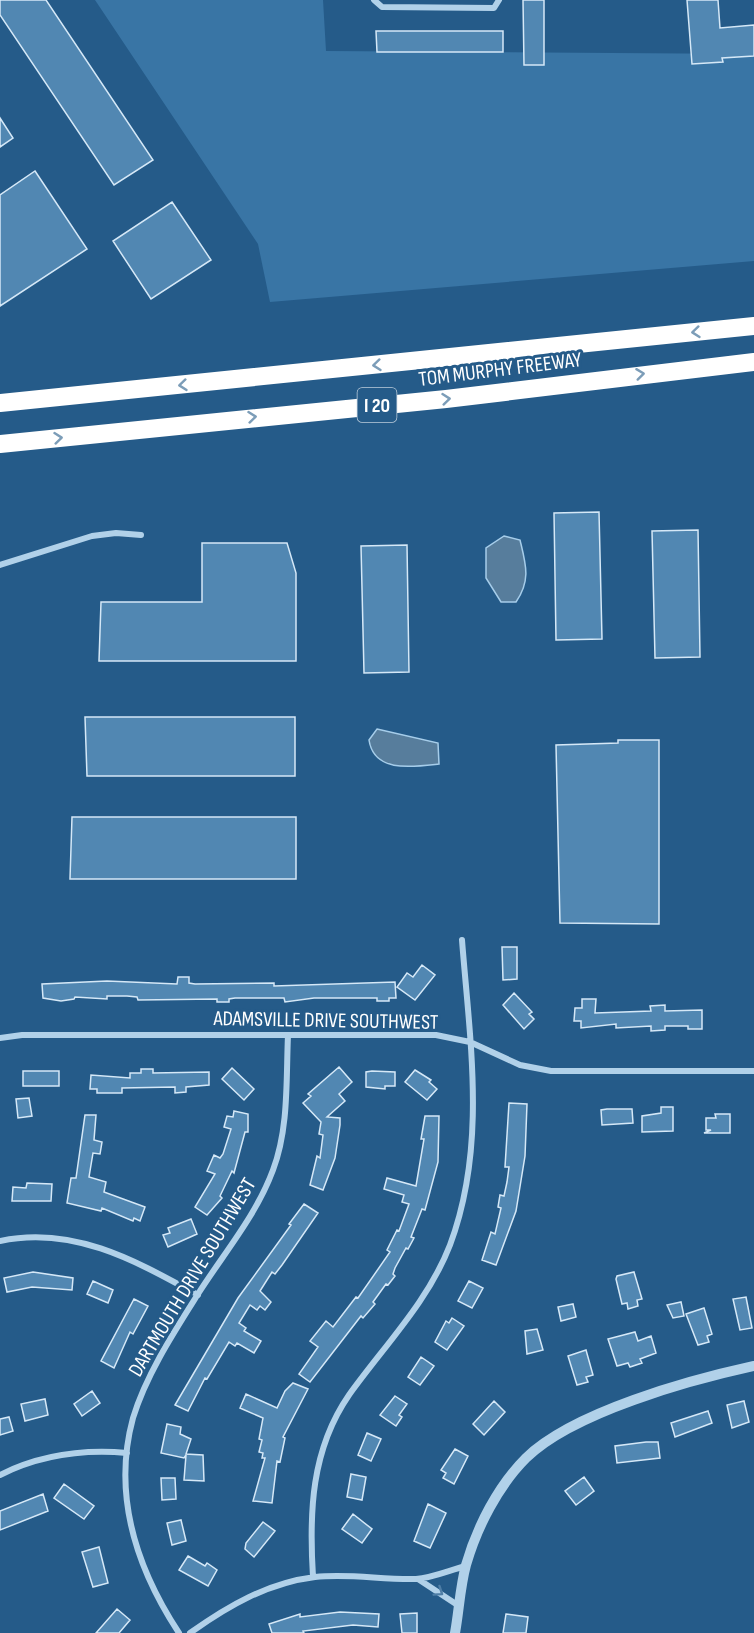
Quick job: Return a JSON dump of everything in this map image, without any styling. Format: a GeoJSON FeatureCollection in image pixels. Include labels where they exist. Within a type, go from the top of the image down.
{"type":"FeatureCollection","features":[{"type":"Feature","properties":{"kind":"highway","name":"TOM MURPHY FREEWAY"},"geometry":{"type":"LineString","coordinates":[[0,404],[754,326]]}},
{"type":"Feature","properties":{"kind":"highway","name":"TOM MURPHY FREEWAY"},"geometry":{"type":"LineString","coordinates":[[0,444],[446,399],[754,362]]}},
{"type":"Feature","properties":{"kind":"street"},"geometry":{"type":"LineString","coordinates":[[374,0],[382,6],[494,8],[499,0]]}},
{"type":"Feature","properties":{"kind":"street"},"geometry":{"type":"LineString","coordinates":[[0,565],[92,536],[141,535]]}},
{"type":"Feature","properties":{"kind":"street"},"geometry":{"type":"LineString","coordinates":[[313,1577],[311,1504],[316,1469],[326,1439],[348,1397],[428,1288],[449,1247],[462,1209],[474,1136],[462,940]]}},
{"type":"Feature","properties":{"kind":"street","name":"ADAMSVILLE DRIVE SOUTHWEST"},"geometry":{"type":"LineString","coordinates":[[0,1038],[22,1035],[436,1035],[470,1042],[520,1065],[551,1071],[754,1071]]}},
{"type":"Feature","properties":{"kind":"street","name":"DARTMOUTH DRIVE SOUTHWEST"},"geometry":{"type":"LineString","coordinates":[[179,1633],[156,1599],[138,1556],[127,1502],[127,1453],[133,1419],[145,1386],[198,1295],[254,1212],[274,1169],[285,1119],[288,1035]]}},
{"type":"Feature","properties":{"kind":"street"},"geometry":{"type":"LineString","coordinates":[[0,1241],[30,1238],[88,1243],[131,1258],[198,1295]]}},
{"type":"Feature","properties":{"kind":"street"},"geometry":{"type":"LineString","coordinates":[[455,1633],[466,1566],[477,1535],[497,1494],[527,1457],[567,1430],[621,1406],[701,1378],[754,1366]]}},
{"type":"Feature","properties":{"kind":"street"},"geometry":{"type":"LineString","coordinates":[[0,1475],[22,1464],[48,1457],[73,1453],[127,1453]]}},
{"type":"Feature","properties":{"kind":"street"},"geometry":{"type":"LineString","coordinates":[[190,1633],[248,1597],[279,1585],[313,1577],[348,1575],[418,1579],[466,1566]]}},
{"type":"Feature","properties":{"kind":"street"},"geometry":{"type":"LineString","coordinates":[[418,1579],[459,1606]]}},
{"type":"Feature","properties":{"kind":"shaded area"},"geometry":{"type":"Polygon","coordinates":[[[95,0],[323,0],[326,51],[754,54],[754,261],[270,302],[258,244],[95,0]]]}},
{"type":"Feature","properties":{"kind":"shaded area"},"geometry":{"type":"Polygon","coordinates":[[[504,536],[520,540],[524,557],[526,572],[524,587],[516,602],[501,602],[486,578],[486,548],[504,536]]]}},
{"type":"Feature","properties":{"kind":"shaded area"},"geometry":{"type":"Polygon","coordinates":[[[377,729],[438,743],[439,764],[396,766],[386,763],[372,751],[369,740],[377,729]]]}},
{"type":"Feature","properties":{"kind":"building"},"geometry":{"type":"Polygon","coordinates":[[[0,0],[46,0],[153,160],[114,185],[0,15],[0,0]]]}},
{"type":"Feature","properties":{"kind":"building"},"geometry":{"type":"Polygon","coordinates":[[[523,0],[544,0],[544,65],[524,65],[523,0]]]}},
{"type":"Feature","properties":{"kind":"building"},"geometry":{"type":"Polygon","coordinates":[[[687,0],[718,0],[720,28],[754,25],[754,56],[722,58],[723,62],[692,64],[687,0]]]}},
{"type":"Feature","properties":{"kind":"building"},"geometry":{"type":"Polygon","coordinates":[[[376,31],[503,31],[503,52],[377,52],[376,31]]]}},
{"type":"Feature","properties":{"kind":"building"},"geometry":{"type":"Polygon","coordinates":[[[0,118],[13,138],[0,147],[0,118]]]}},
{"type":"Feature","properties":{"kind":"building"},"geometry":{"type":"Polygon","coordinates":[[[35,171],[87,249],[0,306],[0,195],[35,171]]]}},
{"type":"Feature","properties":{"kind":"building"},"geometry":{"type":"Polygon","coordinates":[[[172,202],[211,260],[151,299],[113,241],[172,202]]]}},
{"type":"Feature","properties":{"kind":"building"},"geometry":{"type":"Polygon","coordinates":[[[599,512],[602,639],[556,640],[554,513],[599,512]]]}},
{"type":"Feature","properties":{"kind":"building"},"geometry":{"type":"Polygon","coordinates":[[[698,530],[700,657],[655,658],[652,531],[698,530]]]}},
{"type":"Feature","properties":{"kind":"building"},"geometry":{"type":"Polygon","coordinates":[[[202,543],[287,543],[296,573],[296,661],[99,661],[101,602],[202,602],[202,543]]]}},
{"type":"Feature","properties":{"kind":"building"},"geometry":{"type":"Polygon","coordinates":[[[407,545],[409,672],[364,673],[361,546],[407,545]]]}},
{"type":"Feature","properties":{"kind":"building"},"geometry":{"type":"Polygon","coordinates":[[[85,717],[295,717],[295,776],[87,776],[85,717]]]}},
{"type":"Feature","properties":{"kind":"building"},"geometry":{"type":"Polygon","coordinates":[[[618,740],[659,740],[659,924],[560,923],[556,745],[618,743],[618,740]]]}},
{"type":"Feature","properties":{"kind":"building"},"geometry":{"type":"Polygon","coordinates":[[[72,817],[296,817],[296,879],[70,879],[72,817]]]}},
{"type":"Feature","properties":{"kind":"building"},"geometry":{"type":"Polygon","coordinates":[[[502,947],[517,947],[517,979],[503,980],[502,947]]]}},
{"type":"Feature","properties":{"kind":"building"},"geometry":{"type":"Polygon","coordinates":[[[422,965],[435,975],[415,1000],[397,987],[407,973],[413,977],[422,965]]]}},
{"type":"Feature","properties":{"kind":"building"},"geometry":{"type":"Polygon","coordinates":[[[178,977],[189,977],[189,983],[195,984],[274,983],[274,986],[395,982],[396,998],[389,998],[389,1001],[377,1001],[377,998],[314,998],[285,1002],[284,998],[235,998],[229,999],[229,1002],[217,1002],[217,999],[138,1000],[137,997],[127,996],[107,996],[107,999],[75,997],[61,1001],[43,998],[42,984],[107,981],[177,984],[178,977]]]}},
{"type":"Feature","properties":{"kind":"building"},"geometry":{"type":"Polygon","coordinates":[[[514,993],[532,1012],[529,1014],[534,1019],[524,1029],[503,1005],[514,993]]]}},
{"type":"Feature","properties":{"kind":"building"},"geometry":{"type":"Polygon","coordinates":[[[582,999],[596,999],[595,1013],[651,1011],[650,1006],[665,1005],[665,1011],[702,1010],[702,1029],[688,1029],[688,1026],[665,1026],[665,1030],[651,1031],[651,1026],[616,1028],[616,1024],[581,1028],[581,1021],[574,1021],[575,1008],[582,1008],[582,999]]]}},
{"type":"Feature","properties":{"kind":"building"},"geometry":{"type":"Polygon","coordinates":[[[339,1067],[352,1082],[339,1094],[345,1101],[327,1117],[340,1118],[340,1125],[335,1158],[323,1190],[310,1185],[317,1156],[320,1158],[323,1135],[319,1134],[321,1122],[303,1103],[311,1096],[308,1094],[339,1067]]]}},
{"type":"Feature","properties":{"kind":"building"},"geometry":{"type":"Polygon","coordinates":[[[232,1068],[254,1089],[244,1100],[222,1079],[232,1068]]]}},
{"type":"Feature","properties":{"kind":"building"},"geometry":{"type":"Polygon","coordinates":[[[141,1069],[153,1069],[153,1073],[209,1072],[209,1085],[186,1087],[186,1092],[175,1093],[175,1087],[122,1088],[122,1093],[97,1093],[97,1089],[90,1089],[91,1075],[130,1078],[130,1073],[141,1073],[141,1069]]]}},
{"type":"Feature","properties":{"kind":"building"},"geometry":{"type":"Polygon","coordinates":[[[415,1070],[431,1080],[429,1082],[437,1089],[427,1100],[405,1082],[415,1070]]]}},
{"type":"Feature","properties":{"kind":"building"},"geometry":{"type":"Polygon","coordinates":[[[23,1071],[59,1071],[59,1086],[23,1086],[23,1071]]]}},
{"type":"Feature","properties":{"kind":"building"},"geometry":{"type":"Polygon","coordinates":[[[366,1072],[395,1072],[395,1086],[385,1086],[385,1089],[366,1087],[366,1072]]]}},
{"type":"Feature","properties":{"kind":"building"},"geometry":{"type":"Polygon","coordinates":[[[29,1098],[32,1116],[18,1118],[16,1099],[29,1098]]]}},
{"type":"Feature","properties":{"kind":"building"},"geometry":{"type":"Polygon","coordinates":[[[509,1103],[527,1104],[525,1156],[516,1211],[496,1265],[482,1260],[491,1232],[495,1234],[501,1208],[498,1207],[500,1195],[504,1196],[507,1182],[509,1167],[505,1167],[509,1103]]]}},
{"type":"Feature","properties":{"kind":"building"},"geometry":{"type":"Polygon","coordinates":[[[661,1107],[673,1107],[673,1131],[642,1132],[642,1116],[661,1113],[661,1107]]]}},
{"type":"Feature","properties":{"kind":"building"},"geometry":{"type":"Polygon","coordinates":[[[632,1109],[633,1123],[602,1125],[601,1110],[632,1109]]]}},
{"type":"Feature","properties":{"kind":"building"},"geometry":{"type":"Polygon","coordinates":[[[234,1111],[248,1114],[248,1132],[245,1132],[234,1173],[232,1171],[220,1196],[222,1198],[207,1215],[195,1207],[215,1174],[207,1171],[214,1155],[220,1158],[223,1154],[231,1129],[224,1127],[227,1116],[233,1117],[234,1111]]]}},
{"type":"Feature","properties":{"kind":"building"},"geometry":{"type":"Polygon","coordinates":[[[715,1114],[730,1114],[730,1133],[704,1133],[711,1130],[706,1130],[706,1118],[716,1118],[715,1114]]]}},
{"type":"Feature","properties":{"kind":"building"},"geometry":{"type":"Polygon","coordinates":[[[85,1115],[96,1115],[94,1140],[102,1142],[100,1154],[93,1153],[89,1177],[106,1182],[104,1192],[145,1207],[140,1221],[134,1218],[133,1221],[102,1208],[101,1211],[67,1203],[71,1178],[76,1178],[85,1115]]]}},
{"type":"Feature","properties":{"kind":"building"},"geometry":{"type":"Polygon","coordinates":[[[425,1116],[439,1116],[438,1162],[425,1210],[422,1209],[411,1237],[414,1238],[395,1268],[393,1274],[395,1276],[373,1302],[375,1304],[363,1318],[361,1316],[310,1382],[299,1374],[318,1347],[310,1341],[326,1321],[333,1327],[356,1297],[358,1298],[390,1252],[387,1250],[397,1230],[399,1231],[409,1204],[402,1202],[404,1195],[384,1189],[387,1178],[416,1186],[424,1139],[421,1139],[425,1116]]]}},
{"type":"Feature","properties":{"kind":"building"},"geometry":{"type":"Polygon","coordinates":[[[27,1183],[52,1184],[51,1201],[12,1201],[13,1187],[26,1188],[27,1183]]]}},
{"type":"Feature","properties":{"kind":"building"},"geometry":{"type":"Polygon","coordinates":[[[304,1204],[318,1213],[282,1265],[275,1274],[272,1272],[260,1291],[271,1302],[265,1310],[260,1306],[257,1310],[250,1305],[239,1323],[246,1328],[244,1331],[261,1341],[254,1353],[237,1343],[235,1346],[229,1342],[207,1379],[205,1378],[188,1411],[175,1405],[238,1298],[304,1204]]]}},
{"type":"Feature","properties":{"kind":"building"},"geometry":{"type":"Polygon","coordinates":[[[191,1219],[197,1234],[168,1247],[163,1235],[170,1233],[168,1228],[191,1219]]]}},
{"type":"Feature","properties":{"kind":"building"},"geometry":{"type":"Polygon","coordinates":[[[33,1272],[73,1278],[72,1290],[32,1287],[7,1292],[4,1278],[33,1272]]]}},
{"type":"Feature","properties":{"kind":"building"},"geometry":{"type":"Polygon","coordinates":[[[634,1272],[642,1299],[637,1300],[638,1306],[628,1309],[627,1303],[622,1304],[616,1279],[617,1276],[634,1272]]]}},
{"type":"Feature","properties":{"kind":"building"},"geometry":{"type":"Polygon","coordinates":[[[93,1281],[113,1290],[108,1303],[87,1294],[93,1281]]]}},
{"type":"Feature","properties":{"kind":"building"},"geometry":{"type":"Polygon","coordinates":[[[469,1281],[483,1288],[472,1308],[458,1301],[469,1281]]]}},
{"type":"Feature","properties":{"kind":"building"},"geometry":{"type":"Polygon","coordinates":[[[746,1297],[752,1328],[740,1330],[733,1299],[746,1297]]]}},
{"type":"Feature","properties":{"kind":"building"},"geometry":{"type":"Polygon","coordinates":[[[134,1299],[148,1306],[133,1334],[130,1332],[114,1368],[101,1361],[134,1299]]]}},
{"type":"Feature","properties":{"kind":"building"},"geometry":{"type":"Polygon","coordinates":[[[681,1302],[684,1316],[673,1318],[667,1305],[681,1302]]]}},
{"type":"Feature","properties":{"kind":"building"},"geometry":{"type":"Polygon","coordinates":[[[573,1304],[576,1317],[561,1321],[558,1307],[573,1304]]]}},
{"type":"Feature","properties":{"kind":"building"},"geometry":{"type":"Polygon","coordinates":[[[704,1308],[712,1334],[707,1336],[709,1342],[698,1345],[686,1314],[704,1308]]]}},
{"type":"Feature","properties":{"kind":"building"},"geometry":{"type":"Polygon","coordinates":[[[452,1318],[464,1326],[447,1350],[435,1342],[446,1321],[449,1323],[452,1318]]]}},
{"type":"Feature","properties":{"kind":"building"},"geometry":{"type":"Polygon","coordinates":[[[537,1329],[543,1350],[527,1354],[525,1331],[537,1329]]]}},
{"type":"Feature","properties":{"kind":"building"},"geometry":{"type":"Polygon","coordinates":[[[635,1332],[638,1341],[651,1336],[656,1353],[640,1359],[642,1363],[630,1367],[628,1363],[617,1366],[608,1339],[635,1332]]]}},
{"type":"Feature","properties":{"kind":"building"},"geometry":{"type":"Polygon","coordinates":[[[586,1350],[593,1375],[586,1377],[588,1382],[577,1385],[568,1356],[586,1350]]]}},
{"type":"Feature","properties":{"kind":"building"},"geometry":{"type":"Polygon","coordinates":[[[421,1357],[434,1366],[420,1385],[408,1377],[421,1357]]]}},
{"type":"Feature","properties":{"kind":"building"},"geometry":{"type":"Polygon","coordinates":[[[293,1383],[308,1389],[283,1437],[285,1438],[280,1462],[277,1461],[272,1503],[253,1501],[265,1458],[262,1458],[263,1453],[259,1452],[263,1418],[240,1408],[246,1394],[277,1408],[285,1391],[293,1383]]]}},
{"type":"Feature","properties":{"kind":"building"},"geometry":{"type":"Polygon","coordinates":[[[92,1391],[100,1403],[82,1416],[74,1404],[92,1391]]]}},
{"type":"Feature","properties":{"kind":"building"},"geometry":{"type":"Polygon","coordinates":[[[395,1396],[407,1404],[399,1415],[402,1417],[396,1426],[380,1415],[395,1396]]]}},
{"type":"Feature","properties":{"kind":"building"},"geometry":{"type":"Polygon","coordinates":[[[45,1399],[48,1415],[25,1421],[21,1404],[45,1399]]]}},
{"type":"Feature","properties":{"kind":"building"},"geometry":{"type":"Polygon","coordinates":[[[494,1401],[505,1412],[484,1435],[473,1424],[494,1401]]]}},
{"type":"Feature","properties":{"kind":"building"},"geometry":{"type":"Polygon","coordinates":[[[744,1401],[749,1422],[732,1428],[727,1405],[744,1401]]]}},
{"type":"Feature","properties":{"kind":"building"},"geometry":{"type":"Polygon","coordinates":[[[708,1411],[712,1423],[675,1437],[671,1423],[708,1411]]]}},
{"type":"Feature","properties":{"kind":"building"},"geometry":{"type":"Polygon","coordinates":[[[9,1417],[13,1431],[0,1435],[0,1419],[9,1417]]]}},
{"type":"Feature","properties":{"kind":"building"},"geometry":{"type":"Polygon","coordinates":[[[167,1424],[181,1427],[180,1434],[191,1439],[186,1454],[203,1455],[204,1481],[184,1480],[186,1455],[184,1458],[161,1453],[167,1424]]]}},
{"type":"Feature","properties":{"kind":"building"},"geometry":{"type":"Polygon","coordinates":[[[367,1433],[381,1439],[371,1461],[358,1455],[367,1433]]]}},
{"type":"Feature","properties":{"kind":"building"},"geometry":{"type":"Polygon","coordinates":[[[658,1442],[660,1458],[617,1463],[615,1446],[658,1442]]]}},
{"type":"Feature","properties":{"kind":"building"},"geometry":{"type":"Polygon","coordinates":[[[455,1449],[468,1456],[454,1484],[443,1478],[446,1473],[441,1470],[455,1449]]]}},
{"type":"Feature","properties":{"kind":"building"},"geometry":{"type":"Polygon","coordinates":[[[351,1474],[366,1477],[362,1500],[347,1497],[351,1474]]]}},
{"type":"Feature","properties":{"kind":"building"},"geometry":{"type":"Polygon","coordinates":[[[584,1477],[594,1491],[576,1505],[565,1491],[584,1477]]]}},
{"type":"Feature","properties":{"kind":"building"},"geometry":{"type":"Polygon","coordinates":[[[161,1478],[175,1478],[176,1499],[162,1500],[161,1478]]]}},
{"type":"Feature","properties":{"kind":"building"},"geometry":{"type":"Polygon","coordinates":[[[64,1484],[94,1506],[84,1519],[54,1498],[64,1484]]]}},
{"type":"Feature","properties":{"kind":"building"},"geometry":{"type":"Polygon","coordinates":[[[43,1494],[48,1511],[0,1530],[0,1511],[43,1494]]]}},
{"type":"Feature","properties":{"kind":"building"},"geometry":{"type":"Polygon","coordinates":[[[428,1504],[446,1513],[430,1548],[414,1541],[428,1504]]]}},
{"type":"Feature","properties":{"kind":"building"},"geometry":{"type":"Polygon","coordinates":[[[353,1514],[372,1529],[362,1543],[342,1529],[353,1514]]]}},
{"type":"Feature","properties":{"kind":"building"},"geometry":{"type":"Polygon","coordinates":[[[181,1520],[186,1541],[172,1545],[167,1523],[181,1520]]]}},
{"type":"Feature","properties":{"kind":"building"},"geometry":{"type":"Polygon","coordinates":[[[263,1522],[275,1531],[254,1557],[245,1549],[246,1543],[263,1522]]]}},
{"type":"Feature","properties":{"kind":"building"},"geometry":{"type":"Polygon","coordinates":[[[99,1547],[108,1583],[93,1587],[82,1552],[99,1547]]]}},
{"type":"Feature","properties":{"kind":"building"},"geometry":{"type":"Polygon","coordinates":[[[188,1556],[205,1566],[207,1563],[217,1570],[208,1586],[179,1570],[188,1556]]]}},
{"type":"Feature","properties":{"kind":"building"},"geometry":{"type":"Polygon","coordinates":[[[117,1609],[130,1620],[119,1633],[96,1633],[117,1609]]]}},
{"type":"Feature","properties":{"kind":"building"},"geometry":{"type":"Polygon","coordinates":[[[340,1612],[379,1614],[378,1627],[353,1625],[303,1631],[304,1633],[272,1633],[269,1624],[300,1614],[300,1617],[340,1612]]]}},
{"type":"Feature","properties":{"kind":"building"},"geometry":{"type":"Polygon","coordinates":[[[417,1613],[417,1633],[402,1633],[400,1614],[417,1613]]]}},
{"type":"Feature","properties":{"kind":"building"},"geometry":{"type":"Polygon","coordinates":[[[506,1614],[528,1617],[526,1633],[503,1633],[506,1614]]]}}]}
